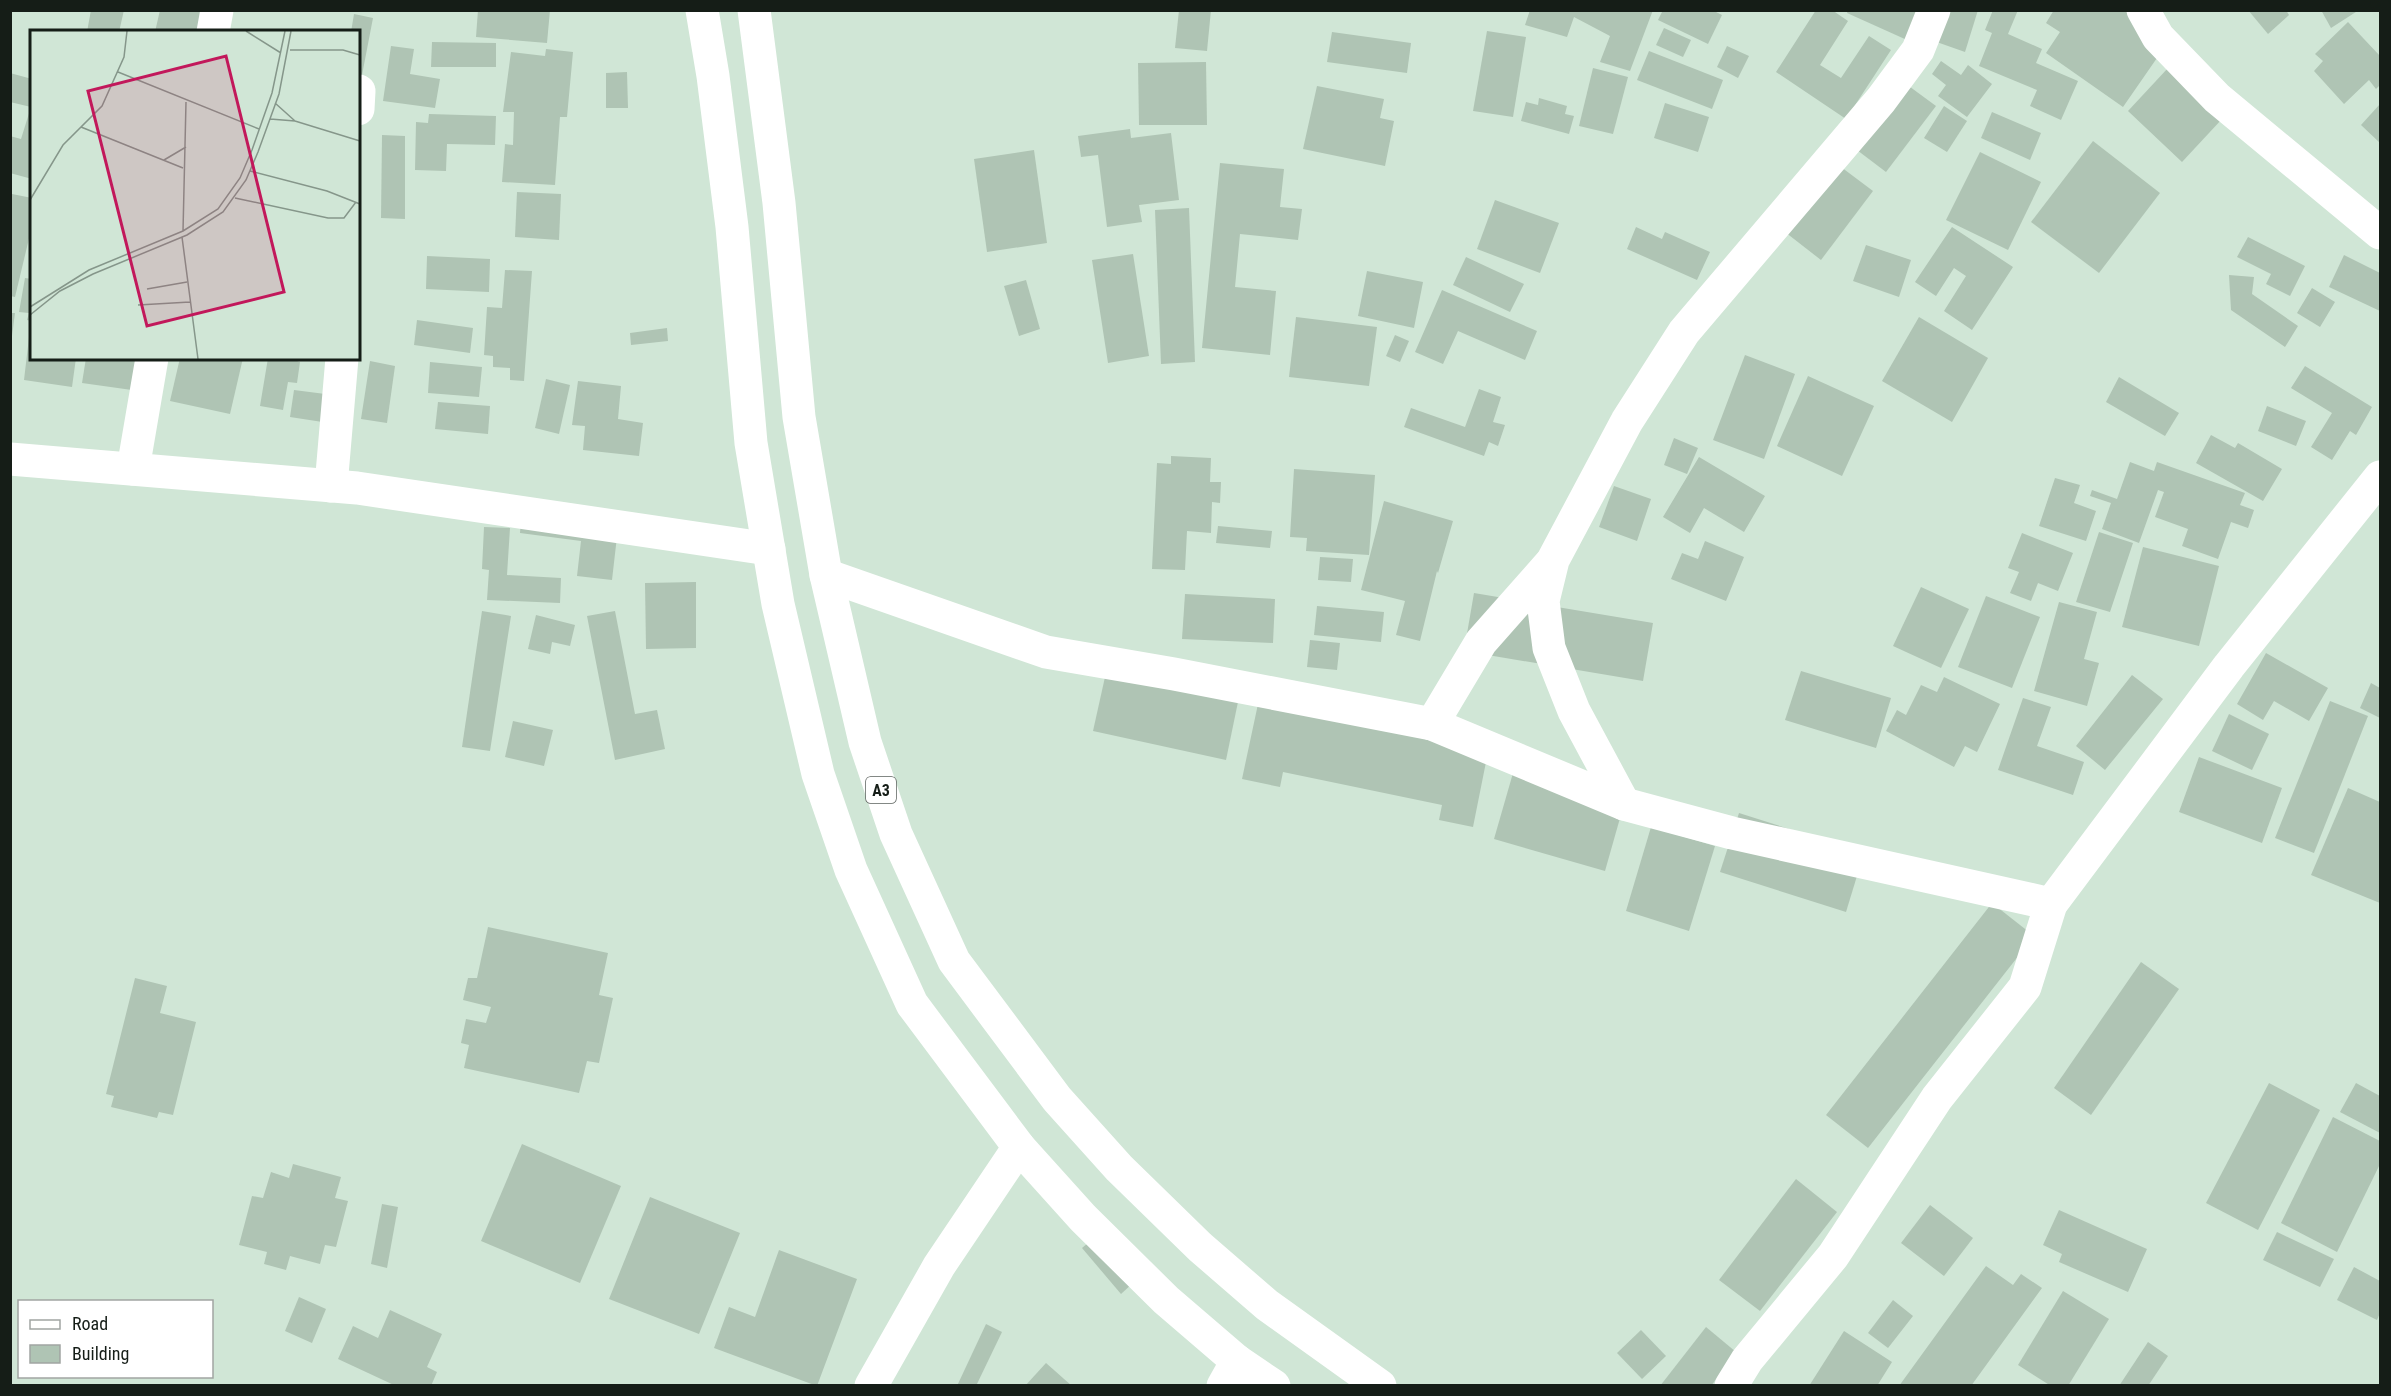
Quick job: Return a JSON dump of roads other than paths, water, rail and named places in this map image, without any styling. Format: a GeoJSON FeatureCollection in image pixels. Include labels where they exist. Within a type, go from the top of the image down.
{"type":"FeatureCollection","features":[{"type":"Feature","properties":{"kind":"main road"},"geometry":{"type":"LineString","coordinates":[[213,30],[217,10]]}},
{"type":"Feature","properties":{"kind":"main road"},"geometry":{"type":"LineString","coordinates":[[702,10],[713,76],[732,227],[751,443],[778,604],[818,774],[851,870],[912,1004],[1019,1147],[1083,1218],[1166,1300],[1230,1373],[1274,1386]]}},
{"type":"Feature","properties":{"kind":"main road","name":"A3"},"geometry":{"type":"LineString","coordinates":[[754,10],[779,203],[799,417],[826,575],[865,742],[896,834],[954,961],[1057,1099],[1119,1168],[1200,1247],[1267,1305],[1380,1386]]}},
{"type":"Feature","properties":{"kind":"main road"},"geometry":{"type":"LineString","coordinates":[[1624,804],[1574,711],[1549,648],[1543,602],[1553,561],[1626,421],[1684,332],[1881,100],[1918,50],[1934,10]]}},
{"type":"Feature","properties":{"kind":"main road"},"geometry":{"type":"LineString","coordinates":[[2143,10],[2158,37],[2217,98],[2380,233]]}},
{"type":"Feature","properties":{"kind":"main road"},"geometry":{"type":"LineString","coordinates":[[133,469],[152,360]]}},
{"type":"Feature","properties":{"kind":"main road"},"geometry":{"type":"LineString","coordinates":[[331,486],[342,360]]}},
{"type":"Feature","properties":{"kind":"main road"},"geometry":{"type":"LineString","coordinates":[[10,459],[369,490],[769,549]]}},
{"type":"Feature","properties":{"kind":"main road"},"geometry":{"type":"LineString","coordinates":[[1731,1386],[1747,1360],[1833,1256],[1937,1098],[2025,987],[2051,904],[2229,666],[2380,477]]}},
{"type":"Feature","properties":{"kind":"main road"},"geometry":{"type":"LineString","coordinates":[[1432,724],[1481,642],[1553,561]]}},
{"type":"Feature","properties":{"kind":"main road"},"geometry":{"type":"LineString","coordinates":[[826,575],[1046,652],[1174,674],[1432,724],[1624,804],[1732,833],[2051,904]]}},
{"type":"Feature","properties":{"kind":"main road"},"geometry":{"type":"LineString","coordinates":[[871,1386],[939,1266],[1019,1147]]}}]}
